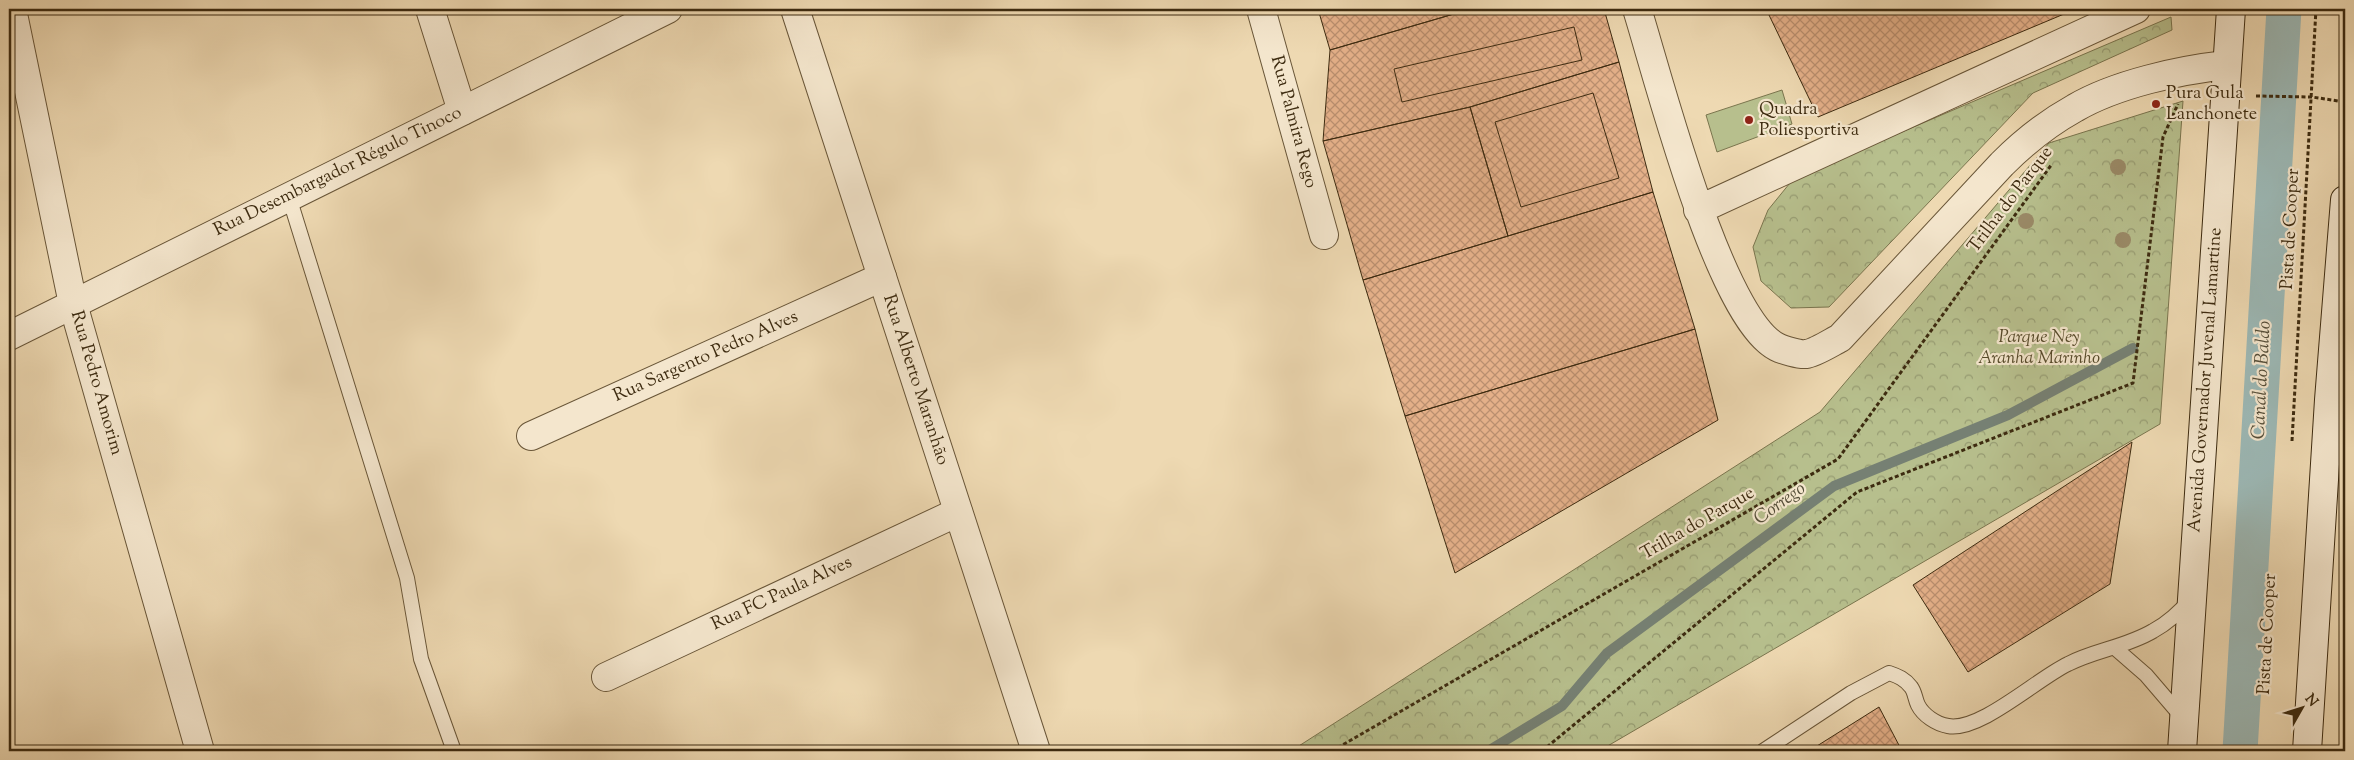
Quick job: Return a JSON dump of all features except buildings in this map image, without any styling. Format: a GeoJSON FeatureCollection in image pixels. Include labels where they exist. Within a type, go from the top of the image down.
{"type":"FeatureCollection","features":[{"type":"Feature","properties":{"kind":"street","name":"Rua Pedro Amorim"},"geometry":{"type":"LineString","coordinates":[[12,9],[73,304],[200,751]]}},
{"type":"Feature","properties":{"kind":"street"},"geometry":{"type":"LineString","coordinates":[[430,9],[462,111]]}},
{"type":"Feature","properties":{"kind":"street","name":"Rua Desembargador Régulo Tinoco"},"geometry":{"type":"LineString","coordinates":[[9,336],[668,9]]}},
{"type":"Feature","properties":{"kind":"street","name":"Rua Alberto Maranhão"},"geometry":{"type":"LineString","coordinates":[[795,9],[1036,751]]}},
{"type":"Feature","properties":{"kind":"street","name":"Rua Palmira Rego"},"geometry":{"type":"LineString","coordinates":[[1261,9],[1324,235]]}},
{"type":"Feature","properties":{"kind":"street"},"geometry":{"type":"LineString","coordinates":[[1637,9],[1698,210],[1738,301],[1753,326],[1777,347],[1806,354],[1840,338],[2002,164],[2026,141],[2050,123],[2076,107],[2102,95],[2196,68],[2226,65]]}},
{"type":"Feature","properties":{"kind":"street"},"geometry":{"type":"LineString","coordinates":[[1698,210],[2136,9]]}},
{"type":"Feature","properties":{"kind":"street","name":"Avenida Governador Juvenal Lamartine"},"geometry":{"type":"LineString","coordinates":[[2182,751],[2231,9]]}},
{"type":"Feature","properties":{"kind":"street"},"geometry":{"type":"LineString","coordinates":[[2307,751],[2329,400],[2345,200]]}},
{"type":"Feature","properties":{"kind":"street","name":"Rua Sargento Pedro Alves"},"geometry":{"type":"LineString","coordinates":[[531,436],[882,277]]}},
{"type":"Feature","properties":{"kind":"street","name":"Rua FC Paula Alves"},"geometry":{"type":"LineString","coordinates":[[606,677],[958,512]]}},
{"type":"Feature","properties":{"kind":"lane"},"geometry":{"type":"LineString","coordinates":[[289,197],[407,578],[421,659],[454,751]]}},
{"type":"Feature","properties":{"kind":"lane"},"geometry":{"type":"LineString","coordinates":[[1762,751],[1851,693],[1889,672],[1902,678],[1913,689],[1918,706],[1931,720],[1949,726],[1969,724],[1991,713],[2066,665],[2086,656],[2115,648],[2166,624],[2192,599]]}},
{"type":"Feature","properties":{"kind":"lane"},"geometry":{"type":"LineString","coordinates":[[2115,648],[2146,675],[2184,719]]}},
{"type":"Feature","properties":{"kind":"path","name":"Pista de Cooper"},"geometry":{"type":"LineString","coordinates":[[2292,442],[2316,9]]}},
{"type":"Feature","properties":{"kind":"path"},"geometry":{"type":"LineString","coordinates":[[1542,751],[1857,492],[2133,383],[2163,137],[2196,68]]}},
{"type":"Feature","properties":{"kind":"path"},"geometry":{"type":"LineString","coordinates":[[2269,97],[2312,98],[2345,102]]}},
{"type":"Feature","properties":{"kind":"path","name":"Trilha do Parque"},"geometry":{"type":"LineString","coordinates":[[1332,751],[1838,459],[2057,156]]}},
{"type":"Feature","properties":{"kind":"green space"},"geometry":{"type":"Polygon","coordinates":[[[2171,17],[2172,30],[2033,93],[1829,307],[1791,308],[1761,281],[1753,247],[1768,210],[1794,178],[2171,17]]]}},
{"type":"Feature","properties":{"kind":"green space","name":"Quadra Poliesportiva"},"geometry":{"type":"Polygon","coordinates":[[[1782,90],[1792,124],[1717,152],[1706,115],[1782,90]]]}},
{"type":"Feature","properties":{"kind":"green space","name":"Parque Ney Aranha Marinho"},"geometry":{"type":"Polygon","coordinates":[[[2183,101],[2160,424],[1599,751],[1291,751],[1820,412],[2049,143],[2183,101]]]}},
{"type":"Feature","properties":{"kind":"waterway","name":"Canal do Baldo"},"geometry":{"type":"LineString","coordinates":[[2240,751],[2284,9]]}},
{"type":"Feature","properties":{"kind":"waterway","name":"Corrego"},"geometry":{"type":"LineString","coordinates":[[1488,751],[1562,706],[1607,653],[1834,486],[2008,415],[2133,348]]}},
{"type":"Feature","properties":{"kind":"place","name":"Pura Gula Lanchonete"},"geometry":{"type":"Point","coordinates":[2156,104]}},
{"type":"Feature","properties":{"kind":"place","name":"Quadra Poliesportiva"},"geometry":{"type":"Point","coordinates":[1749,120]}}]}
